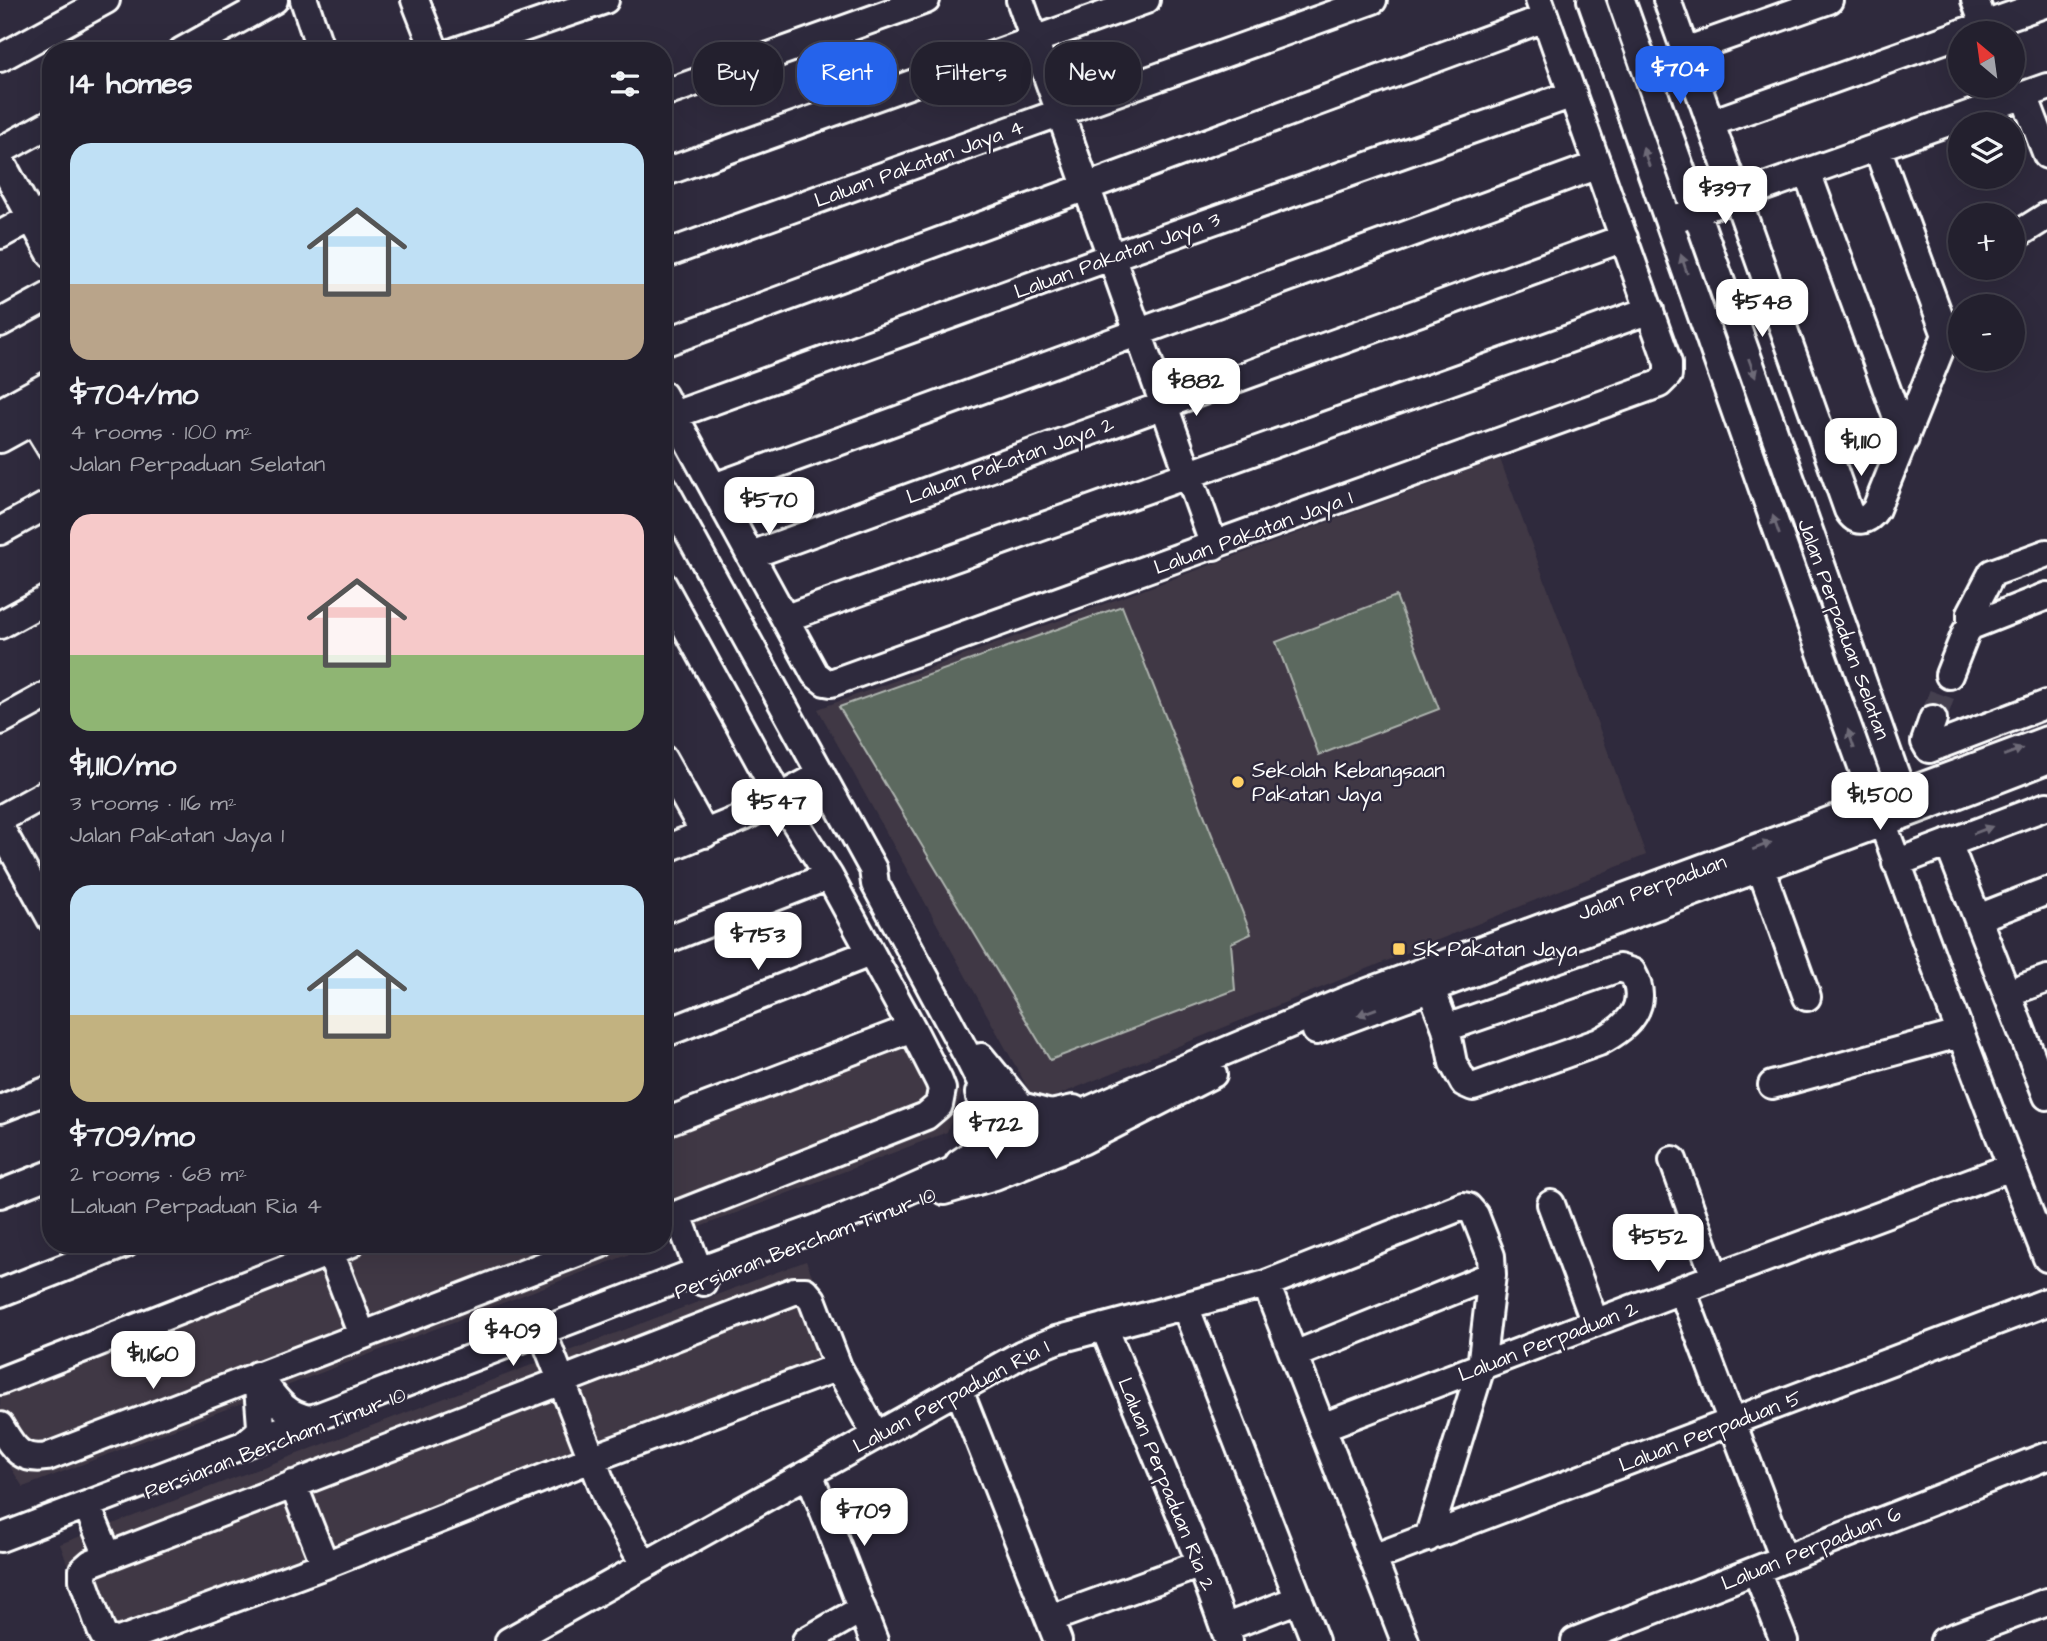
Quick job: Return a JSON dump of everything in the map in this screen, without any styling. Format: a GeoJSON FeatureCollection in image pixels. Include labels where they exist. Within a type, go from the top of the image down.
{"type":"FeatureCollection","features":[{"type":"Feature","properties":{"kind":"street"},"geometry":{"type":"LineString","coordinates":[[0,58],[106,0]]}},
{"type":"Feature","properties":{"kind":"street"},"geometry":{"type":"LineString","coordinates":[[198,42],[274,0]]}},
{"type":"Feature","properties":{"kind":"street"},"geometry":{"type":"LineString","coordinates":[[304,0],[318,42]]}},
{"type":"Feature","properties":{"kind":"street"},"geometry":{"type":"LineString","coordinates":[[415,0],[431,42]]}},
{"type":"Feature","properties":{"kind":"street"},"geometry":{"type":"LineString","coordinates":[[482,42],[605,0]]}},
{"type":"Feature","properties":{"kind":"street"},"geometry":{"type":"LineString","coordinates":[[672,91],[926,0]]}},
{"type":"Feature","properties":{"kind":"street"},"geometry":{"type":"LineString","coordinates":[[1020,0],[1214,546]]}},
{"type":"Feature","properties":{"kind":"street"},"geometry":{"type":"LineString","coordinates":[[672,170],[1146,0]]}},
{"type":"Feature","properties":{"kind":"street","name":"Laluan Pakatan Jaya 4"},"geometry":{"type":"LineString","coordinates":[[672,252],[1373,0]]}},
{"type":"Feature","properties":{"kind":"street","name":"Jalan Perpaduan Selatan"},"geometry":{"type":"LineString","coordinates":[[1591,0],[1878,814],[1959,1034],[2047,1258]]}},
{"type":"Feature","properties":{"kind":"street","name":"Jalan Perpaduan Selatan"},"geometry":{"type":"LineString","coordinates":[[1621,0],[1906,804]]}},
{"type":"Feature","properties":{"kind":"street"},"geometry":{"type":"LineString","coordinates":[[1667,0],[1848,510],[1856,520],[1868,519],[1876,509],[1946,331],[1877,147]]}},
{"type":"Feature","properties":{"kind":"street"},"geometry":{"type":"LineString","coordinates":[[1685,51],[1829,0]]}},
{"type":"Feature","properties":{"kind":"street"},"geometry":{"type":"LineString","coordinates":[[1974,21],[1975,0]]}},
{"type":"Feature","properties":{"kind":"street"},"geometry":{"type":"LineString","coordinates":[[1999,21],[2047,3]]}},
{"type":"Feature","properties":{"kind":"street"},"geometry":{"type":"LineString","coordinates":[[672,340],[1086,188],[1542,9],[1650,310],[786,618],[672,417]]}},
{"type":"Feature","properties":{"kind":"street"},"geometry":{"type":"LineString","coordinates":[[1711,123],[1948,40]]}},
{"type":"Feature","properties":{"kind":"street","name":"Laluan Pakatan Jaya 3"},"geometry":{"type":"LineString","coordinates":[[672,407],[1111,257],[1573,94]]}},
{"type":"Feature","properties":{"kind":"street"},"geometry":{"type":"LineString","coordinates":[[1669,221],[2006,98]]}},
{"type":"Feature","properties":{"kind":"street"},"geometry":{"type":"LineString","coordinates":[[2024,98],[2047,155]]}},
{"type":"Feature","properties":{"kind":"street"},"geometry":{"type":"LineString","coordinates":[[0,151],[42,128]]}},
{"type":"Feature","properties":{"kind":"street"},"geometry":{"type":"LineString","coordinates":[[0,160],[41,212],[0,235]]}},
{"type":"Feature","properties":{"kind":"street"},"geometry":{"type":"LineString","coordinates":[[713,487],[1598,164]]}},
{"type":"Feature","properties":{"kind":"street"},"geometry":{"type":"LineString","coordinates":[[1807,172],[1905,439]]}},
{"type":"Feature","properties":{"kind":"street"},"geometry":{"type":"LineString","coordinates":[[2025,230],[2047,216]]}},
{"type":"Feature","properties":{"kind":"street","name":"Laluan Pakatan Jaya 2"},"geometry":{"type":"LineString","coordinates":[[751,555],[1624,238]]}},
{"type":"Feature","properties":{"kind":"street"},"geometry":{"type":"LineString","coordinates":[[0,323],[42,300]]}},
{"type":"Feature","properties":{"kind":"street","name":"Laluan Pakatan Jaya 1"},"geometry":{"type":"LineString","coordinates":[[786,618],[815,674],[825,682],[878,667],[1659,384],[1668,375],[1668,363],[1650,310]]}},
{"type":"Feature","properties":{"kind":"street"},"geometry":{"type":"LineString","coordinates":[[0,412],[42,389]]}},
{"type":"Feature","properties":{"kind":"street"},"geometry":{"type":"LineString","coordinates":[[0,439],[42,416]]}},
{"type":"Feature","properties":{"kind":"street"},"geometry":{"type":"LineString","coordinates":[[672,502],[873,869],[875,884],[1021,1145],[1012,1160],[960,1185]]}},
{"type":"Feature","properties":{"kind":"street"},"geometry":{"type":"LineString","coordinates":[[0,531],[42,508]]}},
{"type":"Feature","properties":{"kind":"street"},"geometry":{"type":"LineString","coordinates":[[1971,626],[1971,613],[1992,573],[2047,553]]}},
{"type":"Feature","properties":{"kind":"street"},"geometry":{"type":"LineString","coordinates":[[1950,675],[1966,632],[1971,626],[2047,596]]}},
{"type":"Feature","properties":{"kind":"street"},"geometry":{"type":"LineString","coordinates":[[672,601],[779,797],[829,876],[942,1089],[939,1105],[933,1112],[672,1217]]}},
{"type":"Feature","properties":{"kind":"street"},"geometry":{"type":"LineString","coordinates":[[0,625],[42,602]]}},
{"type":"Feature","properties":{"kind":"street"},"geometry":{"type":"LineString","coordinates":[[0,720],[42,698]]}},
{"type":"Feature","properties":{"kind":"street"},"geometry":{"type":"LineString","coordinates":[[1933,719],[1925,742],[1927,748],[2047,704]]}},
{"type":"Feature","properties":{"kind":"street","name":"Jalan Perpaduan"},"geometry":{"type":"LineString","coordinates":[[1906,804],[2047,740]]}},
{"type":"Feature","properties":{"kind":"street","name":"Jalan Perpaduan"},"geometry":{"type":"LineString","coordinates":[[1021,1145],[1169,1084],[1273,1030],[1427,979],[1606,905],[1906,804],[2047,760]]}},
{"type":"Feature","properties":{"kind":"street"},"geometry":{"type":"LineString","coordinates":[[672,775],[705,834]]}},
{"type":"Feature","properties":{"kind":"street"},"geometry":{"type":"LineString","coordinates":[[672,847],[744,817],[821,775]]}},
{"type":"Feature","properties":{"kind":"street"},"geometry":{"type":"LineString","coordinates":[[0,819],[42,796]]}},
{"type":"Feature","properties":{"kind":"street"},"geometry":{"type":"LineString","coordinates":[[1896,863],[1906,804]]}},
{"type":"Feature","properties":{"kind":"street"},"geometry":{"type":"LineString","coordinates":[[1896,863],[2047,806]]}},
{"type":"Feature","properties":{"kind":"street"},"geometry":{"type":"LineString","coordinates":[[1446,1028],[1619,968],[1632,972],[1639,987],[1639,1001],[1631,1018],[1618,1032],[1599,1042],[1480,1086],[1468,1086],[1460,1077],[1449,1048],[1446,1028],[1427,979],[1652,909],[1761,869],[1878,814]]}},
{"type":"Feature","properties":{"kind":"street"},"geometry":{"type":"LineString","coordinates":[[0,827],[42,895]]}},
{"type":"Feature","properties":{"kind":"street"},"geometry":{"type":"LineString","coordinates":[[1948,843],[2047,1096]]}},
{"type":"Feature","properties":{"kind":"street"},"geometry":{"type":"LineString","coordinates":[[1761,869],[1807,997]]}},
{"type":"Feature","properties":{"kind":"street"},"geometry":{"type":"LineString","coordinates":[[672,937],[829,876]]}},
{"type":"Feature","properties":{"kind":"street"},"geometry":{"type":"LineString","coordinates":[[1978,918],[2047,891]]}},
{"type":"Feature","properties":{"kind":"street"},"geometry":{"type":"LineString","coordinates":[[1606,905],[1621,914],[1644,906],[1652,909]]}},
{"type":"Feature","properties":{"kind":"street"},"geometry":{"type":"LineString","coordinates":[[672,1030],[870,953]]}},
{"type":"Feature","properties":{"kind":"street"},"geometry":{"type":"LineString","coordinates":[[2007,993],[2047,978]]}},
{"type":"Feature","properties":{"kind":"street"},"geometry":{"type":"LineString","coordinates":[[672,1121],[912,1028]]}},
{"type":"Feature","properties":{"kind":"street"},"geometry":{"type":"LineString","coordinates":[[1772,1085],[1959,1034]]}},
{"type":"Feature","properties":{"kind":"street"},"geometry":{"type":"LineString","coordinates":[[974,1057],[1021,1106],[1051,1114],[1169,1084]]}},
{"type":"Feature","properties":{"kind":"street"},"geometry":{"type":"LineString","coordinates":[[889,1199],[967,1158],[979,1144],[985,1116],[974,1057]]}},
{"type":"Feature","properties":{"kind":"street","name":"Persiaran Bercham Timur 10"},"geometry":{"type":"LineString","coordinates":[[701,1276],[995,1175],[1082,1140],[1169,1084]]}},
{"type":"Feature","properties":{"kind":"street"},"geometry":{"type":"LineString","coordinates":[[0,1109],[42,1093]]}},
{"type":"Feature","properties":{"kind":"street","name":"Persiaran Bercham Timur 10"},"geometry":{"type":"LineString","coordinates":[[5,1544],[701,1276],[1021,1145]]}},
{"type":"Feature","properties":{"kind":"street"},"geometry":{"type":"LineString","coordinates":[[1672,1160],[1715,1277]]}},
{"type":"Feature","properties":{"kind":"street","name":"Laluan Perpaduan 2"},"geometry":{"type":"LineString","coordinates":[[1322,1427],[2011,1167]]}},
{"type":"Feature","properties":{"kind":"street"},"geometry":{"type":"LineString","coordinates":[[0,1194],[42,1178]]}},
{"type":"Feature","properties":{"kind":"street"},"geometry":{"type":"LineString","coordinates":[[1550,1204],[1595,1324]]}},
{"type":"Feature","properties":{"kind":"street","name":"Laluan Perpaduan Ria 1"},"geometry":{"type":"LineString","coordinates":[[509,1641],[1023,1354],[1056,1340],[1266,1284],[1463,1206],[1475,1214],[1491,1256],[1492,1275]]}},
{"type":"Feature","properties":{"kind":"street"},"geometry":{"type":"LineString","coordinates":[[672,1219],[701,1276]]}},
{"type":"Feature","properties":{"kind":"street"},"geometry":{"type":"LineString","coordinates":[[0,1293],[102,1253]]}},
{"type":"Feature","properties":{"kind":"street"},"geometry":{"type":"LineString","coordinates":[[0,1381],[321,1253]]}},
{"type":"Feature","properties":{"kind":"street"},"geometry":{"type":"LineString","coordinates":[[338,1253],[362,1335]]}},
{"type":"Feature","properties":{"kind":"street"},"geometry":{"type":"LineString","coordinates":[[0,1426],[13,1447],[22,1455],[36,1459],[576,1253]]}},
{"type":"Feature","properties":{"kind":"street"},"geometry":{"type":"LineString","coordinates":[[1294,1355],[1492,1275],[1481,1367],[1428,1538]]}},
{"type":"Feature","properties":{"kind":"street"},"geometry":{"type":"LineString","coordinates":[[1266,1284],[1405,1641]]}},
{"type":"Feature","properties":{"kind":"street"},"geometry":{"type":"LineString","coordinates":[[838,1367],[592,1459],[325,1565],[116,1641],[104,1636],[82,1575],[86,1565],[108,1556],[800,1290],[809,1294],[812,1299],[838,1367],[876,1435]]}},
{"type":"Feature","properties":{"kind":"street"},"geometry":{"type":"LineString","coordinates":[[1682,1290],[1784,1559]]}},
{"type":"Feature","properties":{"kind":"street","name":"Laluan Perpaduan 5"},"geometry":{"type":"LineString","coordinates":[[1373,1558],[2047,1303]]}},
{"type":"Feature","properties":{"kind":"street"},"geometry":{"type":"LineString","coordinates":[[1185,1306],[1315,1641]]}},
{"type":"Feature","properties":{"kind":"street","name":"Laluan Perpaduan Ria 2"},"geometry":{"type":"LineString","coordinates":[[1104,1327],[1201,1564],[1226,1635]]}},
{"type":"Feature","properties":{"kind":"street"},"geometry":{"type":"LineString","coordinates":[[544,1336],[610,1505],[644,1564]]}},
{"type":"Feature","properties":{"kind":"street","name":"Persiaran Bercham Timur 10"},"geometry":{"type":"LineString","coordinates":[[5,1544],[245,1444],[544,1336]]}},
{"type":"Feature","properties":{"kind":"street"},"geometry":{"type":"LineString","coordinates":[[257,1375],[287,1412],[295,1417],[310,1419]]}},
{"type":"Feature","properties":{"kind":"street"},"geometry":{"type":"LineString","coordinates":[[245,1444],[258,1433],[261,1426],[257,1375]]}},
{"type":"Feature","properties":{"kind":"street"},"geometry":{"type":"LineString","coordinates":[[959,1390],[1054,1630],[1201,1564]]}},
{"type":"Feature","properties":{"kind":"street","name":"Laluan Perpaduan 6"},"geometry":{"type":"LineString","coordinates":[[1575,1641],[1629,1631],[1756,1570],[2047,1456]]}},
{"type":"Feature","properties":{"kind":"street"},"geometry":{"type":"LineString","coordinates":[[809,1473],[874,1641]]}},
{"type":"Feature","properties":{"kind":"street"},"geometry":{"type":"LineString","coordinates":[[293,1484],[325,1565]]}},
{"type":"Feature","properties":{"kind":"street"},"geometry":{"type":"LineString","coordinates":[[90,1513],[108,1556]]}},
{"type":"Feature","properties":{"kind":"street"},"geometry":{"type":"LineString","coordinates":[[1756,1570],[1784,1641]]}},
{"type":"Feature","properties":{"kind":"street"},"geometry":{"type":"LineString","coordinates":[[1226,1635],[1299,1599]]}},
{"type":"Feature","properties":{"kind":"street"},"geometry":{"type":"LineString","coordinates":[[1944,1641],[2047,1602]]}},
{"type":"Feature","properties":{"kind":"street"},"geometry":{"type":"LineString","coordinates":[[806,1641],[862,1609]]}},
{"type":"Feature","properties":{"kind":"shaded area","name":"Sekolah Kebangsaan Pakatan Jaya"},"geometry":{"type":"Polygon","coordinates":[[[1500,459],[1646,855],[1046,1100],[1031,1094],[818,709],[1500,459]]]}},
{"type":"Feature","properties":{"kind":"shaded area"},"geometry":{"type":"Polygon","coordinates":[[[924,1021],[962,1093],[947,1132],[672,1238],[672,1119],[924,1021]]]}},
{"type":"Feature","properties":{"kind":"shaded area"},"geometry":{"type":"Polygon","coordinates":[[[330,1253],[633,1253],[23,1487],[0,1451],[0,1383],[330,1253]]]}},
{"type":"Feature","properties":{"kind":"shaded area"},"geometry":{"type":"Polygon","coordinates":[[[806,1261],[850,1366],[96,1641],[60,1544],[806,1261]]]}},
{"type":"Feature","properties":{"kind":"green space"},"geometry":{"type":"Polygon","coordinates":[[[1396,596],[1439,709],[1319,755],[1276,642],[1396,596]]]}},
{"type":"Feature","properties":{"kind":"green space"},"geometry":{"type":"Polygon","coordinates":[[[1122,606],[1251,934],[1231,943],[1235,990],[1050,1060],[839,707],[1122,606]]]}},
{"type":"Feature","properties":{"kind":"tunnel"},"geometry":{"type":"LineString","coordinates":[[1933,719],[1949,675]]}},
{"type":"Feature","properties":{"kind":"place","name":"Sekolah Kebangsaan Pakatan Jaya"},"geometry":{"type":"Point","coordinates":[1238,782]}},
{"type":"Feature","properties":{"kind":"place","name":"SK Pakatan Jaya"},"geometry":{"type":"Point","coordinates":[1399,949]}}]}
